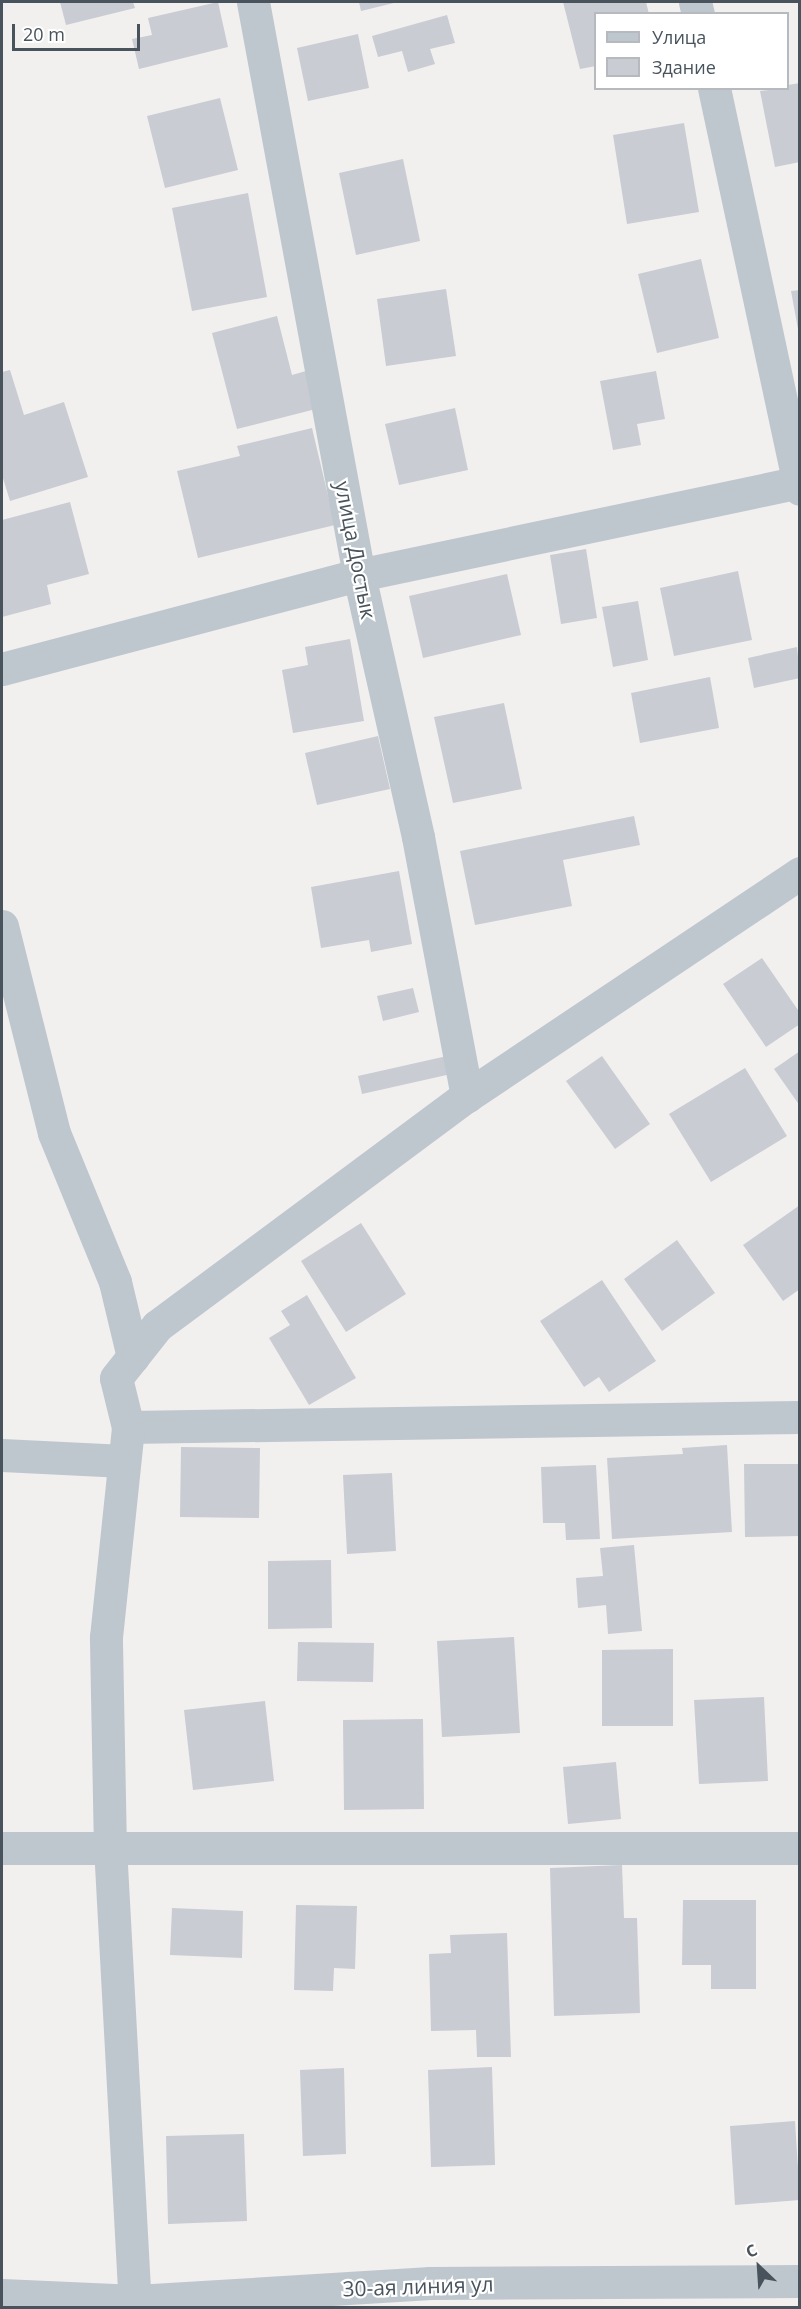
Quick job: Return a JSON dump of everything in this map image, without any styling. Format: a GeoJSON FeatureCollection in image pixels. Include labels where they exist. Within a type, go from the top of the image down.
{"type":"FeatureCollection","features":[{"type":"Feature","properties":{"kind":"street","name":"улица Достык"},"geometry":{"type":"LineString","coordinates":[[253,2],[359,575],[418,837],[467,1096]]}},
{"type":"Feature","properties":{"kind":"street"},"geometry":{"type":"LineString","coordinates":[[2,669],[359,575],[799,484],[714,90]]}},
{"type":"Feature","properties":{"kind":"street"},"geometry":{"type":"LineString","coordinates":[[136,2304],[110,1850],[106,1637],[128,1426],[116,1378],[157,1326],[467,1096],[800,873]]}},
{"type":"Feature","properties":{"kind":"street"},"geometry":{"type":"LineString","coordinates":[[2,926],[54,1133],[115,1282],[133,1357]]}},
{"type":"Feature","properties":{"kind":"street"},"geometry":{"type":"LineString","coordinates":[[128,1426],[793,1412]]}},
{"type":"Feature","properties":{"kind":"street"},"geometry":{"type":"LineString","coordinates":[[2,1455],[124,1461]]}},
{"type":"Feature","properties":{"kind":"street"},"geometry":{"type":"LineString","coordinates":[[2,1848],[110,1850],[800,1848]]}},
{"type":"Feature","properties":{"kind":"street","name":"30-ая линия ул"},"geometry":{"type":"LineString","coordinates":[[2,2295],[136,2304],[430,2283],[800,2281]]}},
{"type":"Feature","properties":{"kind":"building"},"geometry":{"type":"Polygon","coordinates":[[[60,2],[133,2],[135,8],[66,25],[60,2]]]}},
{"type":"Feature","properties":{"kind":"building"},"geometry":{"type":"Polygon","coordinates":[[[218,2],[228,47],[139,69],[132,39],[152,35],[148,18],[218,2]]]}},
{"type":"Feature","properties":{"kind":"building"},"geometry":{"type":"Polygon","coordinates":[[[359,2],[398,2],[361,11],[359,2]]]}},
{"type":"Feature","properties":{"kind":"building"},"geometry":{"type":"Polygon","coordinates":[[[563,2],[646,2],[648,12],[594,12],[594,66],[580,69],[563,2]]]}},
{"type":"Feature","properties":{"kind":"building"},"geometry":{"type":"Polygon","coordinates":[[[447,15],[455,43],[430,49],[435,64],[408,72],[402,51],[378,57],[372,36],[447,15]]]}},
{"type":"Feature","properties":{"kind":"building"},"geometry":{"type":"Polygon","coordinates":[[[358,34],[369,88],[308,101],[297,48],[358,34]]]}},
{"type":"Feature","properties":{"kind":"building"},"geometry":{"type":"Polygon","coordinates":[[[800,83],[800,162],[775,167],[760,91],[789,90],[789,85],[800,83]]]}},
{"type":"Feature","properties":{"kind":"building"},"geometry":{"type":"Polygon","coordinates":[[[220,98],[238,170],[165,188],[147,116],[220,98]]]}},
{"type":"Feature","properties":{"kind":"building"},"geometry":{"type":"Polygon","coordinates":[[[684,123],[699,212],[627,224],[613,135],[684,123]]]}},
{"type":"Feature","properties":{"kind":"building"},"geometry":{"type":"Polygon","coordinates":[[[403,159],[420,241],[356,255],[339,173],[403,159]]]}},
{"type":"Feature","properties":{"kind":"building"},"geometry":{"type":"Polygon","coordinates":[[[248,193],[267,297],[192,311],[172,208],[248,193]]]}},
{"type":"Feature","properties":{"kind":"building"},"geometry":{"type":"Polygon","coordinates":[[[701,259],[719,338],[657,353],[638,274],[701,259]]]}},
{"type":"Feature","properties":{"kind":"building"},"geometry":{"type":"Polygon","coordinates":[[[446,289],[456,356],[386,366],[377,299],[446,289]]]}},
{"type":"Feature","properties":{"kind":"building"},"geometry":{"type":"Polygon","coordinates":[[[800,290],[800,328],[798,329],[791,291],[800,290]]]}},
{"type":"Feature","properties":{"kind":"building"},"geometry":{"type":"Polygon","coordinates":[[[277,316],[292,375],[306,371],[316,409],[237,429],[212,333],[277,316]]]}},
{"type":"Feature","properties":{"kind":"building"},"geometry":{"type":"Polygon","coordinates":[[[10,370],[24,415],[64,402],[88,477],[10,501],[2,475],[2,372],[10,370]]]}},
{"type":"Feature","properties":{"kind":"building"},"geometry":{"type":"Polygon","coordinates":[[[656,371],[665,419],[637,424],[641,445],[613,450],[600,381],[656,371]]]}},
{"type":"Feature","properties":{"kind":"building"},"geometry":{"type":"Polygon","coordinates":[[[455,408],[468,470],[399,485],[385,424],[455,408]]]}},
{"type":"Feature","properties":{"kind":"building"},"geometry":{"type":"Polygon","coordinates":[[[312,428],[335,525],[198,558],[177,471],[240,456],[237,446],[312,428]]]}},
{"type":"Feature","properties":{"kind":"building"},"geometry":{"type":"Polygon","coordinates":[[[70,502],[89,574],[47,585],[51,604],[2,617],[2,520],[70,502]]]}},
{"type":"Feature","properties":{"kind":"building"},"geometry":{"type":"Polygon","coordinates":[[[586,549],[597,618],[561,624],[550,555],[586,549]]]}},
{"type":"Feature","properties":{"kind":"building"},"geometry":{"type":"Polygon","coordinates":[[[738,571],[752,640],[674,656],[660,588],[738,571]]]}},
{"type":"Feature","properties":{"kind":"building"},"geometry":{"type":"Polygon","coordinates":[[[507,574],[521,635],[423,658],[409,596],[507,574]]]}},
{"type":"Feature","properties":{"kind":"building"},"geometry":{"type":"Polygon","coordinates":[[[638,601],[648,660],[613,667],[602,607],[638,601]]]}},
{"type":"Feature","properties":{"kind":"building"},"geometry":{"type":"Polygon","coordinates":[[[350,639],[364,721],[293,733],[282,670],[308,665],[305,647],[350,639]]]}},
{"type":"Feature","properties":{"kind":"building"},"geometry":{"type":"Polygon","coordinates":[[[797,647],[800,678],[754,688],[748,658],[797,647]]]}},
{"type":"Feature","properties":{"kind":"building"},"geometry":{"type":"Polygon","coordinates":[[[710,677],[719,728],[640,743],[631,693],[710,677]]]}},
{"type":"Feature","properties":{"kind":"building"},"geometry":{"type":"Polygon","coordinates":[[[504,703],[522,789],[453,803],[434,717],[504,703]]]}},
{"type":"Feature","properties":{"kind":"building"},"geometry":{"type":"Polygon","coordinates":[[[378,736],[390,789],[317,805],[305,753],[378,736]]]}},
{"type":"Feature","properties":{"kind":"building"},"geometry":{"type":"Polygon","coordinates":[[[634,816],[640,845],[563,860],[572,906],[475,925],[460,851],[634,816]]]}},
{"type":"Feature","properties":{"kind":"building"},"geometry":{"type":"Polygon","coordinates":[[[399,871],[412,944],[371,952],[369,940],[321,948],[311,887],[399,871]]]}},
{"type":"Feature","properties":{"kind":"building"},"geometry":{"type":"Polygon","coordinates":[[[762,958],[800,1013],[800,1024],[766,1047],[723,984],[762,958]]]}},
{"type":"Feature","properties":{"kind":"building"},"geometry":{"type":"Polygon","coordinates":[[[413,988],[419,1012],[383,1021],[377,996],[413,988]]]}},
{"type":"Feature","properties":{"kind":"building"},"geometry":{"type":"Polygon","coordinates":[[[800,1051],[800,1106],[774,1069],[800,1051]]]}},
{"type":"Feature","properties":{"kind":"building"},"geometry":{"type":"Polygon","coordinates":[[[447,1056],[451,1074],[362,1094],[358,1076],[447,1056]]]}},
{"type":"Feature","properties":{"kind":"building"},"geometry":{"type":"Polygon","coordinates":[[[602,1056],[650,1124],[615,1149],[566,1081],[602,1056]]]}},
{"type":"Feature","properties":{"kind":"building"},"geometry":{"type":"Polygon","coordinates":[[[745,1068],[787,1136],[711,1182],[669,1114],[745,1068]]]}},
{"type":"Feature","properties":{"kind":"building"},"geometry":{"type":"Polygon","coordinates":[[[800,1205],[800,1289],[783,1301],[743,1245],[800,1205]]]}},
{"type":"Feature","properties":{"kind":"building"},"geometry":{"type":"Polygon","coordinates":[[[361,1223],[406,1294],[346,1332],[301,1261],[361,1223]]]}},
{"type":"Feature","properties":{"kind":"building"},"geometry":{"type":"Polygon","coordinates":[[[677,1240],[715,1293],[662,1331],[624,1279],[677,1240]]]}},
{"type":"Feature","properties":{"kind":"building"},"geometry":{"type":"Polygon","coordinates":[[[602,1280],[656,1361],[609,1392],[599,1377],[584,1387],[540,1321],[602,1280]]]}},
{"type":"Feature","properties":{"kind":"building"},"geometry":{"type":"Polygon","coordinates":[[[307,1295],[356,1378],[309,1405],[269,1338],[290,1325],[281,1311],[307,1295]]]}},
{"type":"Feature","properties":{"kind":"building"},"geometry":{"type":"Polygon","coordinates":[[[727,1445],[732,1532],[612,1539],[607,1458],[683,1454],[682,1448],[727,1445]]]}},
{"type":"Feature","properties":{"kind":"building"},"geometry":{"type":"Polygon","coordinates":[[[181,1447],[260,1448],[259,1518],[180,1517],[181,1447]]]}},
{"type":"Feature","properties":{"kind":"building"},"geometry":{"type":"Polygon","coordinates":[[[744,1464],[800,1464],[800,1536],[745,1537],[744,1464]]]}},
{"type":"Feature","properties":{"kind":"building"},"geometry":{"type":"Polygon","coordinates":[[[596,1465],[600,1539],[566,1540],[565,1523],[543,1523],[541,1467],[596,1465]]]}},
{"type":"Feature","properties":{"kind":"building"},"geometry":{"type":"Polygon","coordinates":[[[392,1473],[396,1551],[347,1554],[343,1475],[392,1473]]]}},
{"type":"Feature","properties":{"kind":"building"},"geometry":{"type":"Polygon","coordinates":[[[634,1545],[642,1631],[608,1634],[606,1605],[578,1608],[576,1578],[603,1576],[600,1548],[634,1545]]]}},
{"type":"Feature","properties":{"kind":"building"},"geometry":{"type":"Polygon","coordinates":[[[331,1560],[332,1628],[268,1629],[268,1561],[331,1560]]]}},
{"type":"Feature","properties":{"kind":"building"},"geometry":{"type":"Polygon","coordinates":[[[514,1637],[520,1733],[442,1737],[437,1641],[514,1637]]]}},
{"type":"Feature","properties":{"kind":"building"},"geometry":{"type":"Polygon","coordinates":[[[298,1642],[374,1643],[373,1682],[297,1681],[298,1642]]]}},
{"type":"Feature","properties":{"kind":"building"},"geometry":{"type":"Polygon","coordinates":[[[673,1649],[673,1726],[602,1726],[602,1650],[673,1649]]]}},
{"type":"Feature","properties":{"kind":"building"},"geometry":{"type":"Polygon","coordinates":[[[764,1697],[768,1781],[699,1784],[694,1700],[764,1697]]]}},
{"type":"Feature","properties":{"kind":"building"},"geometry":{"type":"Polygon","coordinates":[[[265,1701],[274,1781],[193,1790],[184,1710],[265,1701]]]}},
{"type":"Feature","properties":{"kind":"building"},"geometry":{"type":"Polygon","coordinates":[[[423,1719],[424,1809],[344,1810],[343,1720],[423,1719]]]}},
{"type":"Feature","properties":{"kind":"building"},"geometry":{"type":"Polygon","coordinates":[[[616,1762],[621,1819],[568,1824],[563,1767],[616,1762]]]}},
{"type":"Feature","properties":{"kind":"building"},"geometry":{"type":"Polygon","coordinates":[[[622,1865],[624,1918],[637,1918],[640,2013],[554,2016],[550,1868],[622,1865]]]}},
{"type":"Feature","properties":{"kind":"building"},"geometry":{"type":"Polygon","coordinates":[[[683,1900],[756,1900],[756,1989],[711,1989],[711,1965],[682,1965],[683,1900]]]}},
{"type":"Feature","properties":{"kind":"building"},"geometry":{"type":"Polygon","coordinates":[[[296,1905],[357,1906],[355,1969],[334,1968],[333,1991],[294,1990],[296,1905]]]}},
{"type":"Feature","properties":{"kind":"building"},"geometry":{"type":"Polygon","coordinates":[[[172,1908],[243,1911],[242,1958],[170,1955],[172,1908]]]}},
{"type":"Feature","properties":{"kind":"building"},"geometry":{"type":"Polygon","coordinates":[[[507,1933],[511,2057],[477,2057],[476,2030],[431,2031],[429,1954],[451,1953],[450,1935],[507,1933]]]}},
{"type":"Feature","properties":{"kind":"building"},"geometry":{"type":"Polygon","coordinates":[[[492,2067],[495,2165],[431,2167],[428,2070],[492,2067]]]}},
{"type":"Feature","properties":{"kind":"building"},"geometry":{"type":"Polygon","coordinates":[[[344,2068],[346,2154],[303,2156],[300,2070],[344,2068]]]}},
{"type":"Feature","properties":{"kind":"building"},"geometry":{"type":"Polygon","coordinates":[[[795,2121],[800,2200],[735,2205],[730,2126],[795,2121]]]}},
{"type":"Feature","properties":{"kind":"building"},"geometry":{"type":"Polygon","coordinates":[[[244,2134],[247,2221],[168,2224],[166,2136],[244,2134]]]}}]}
